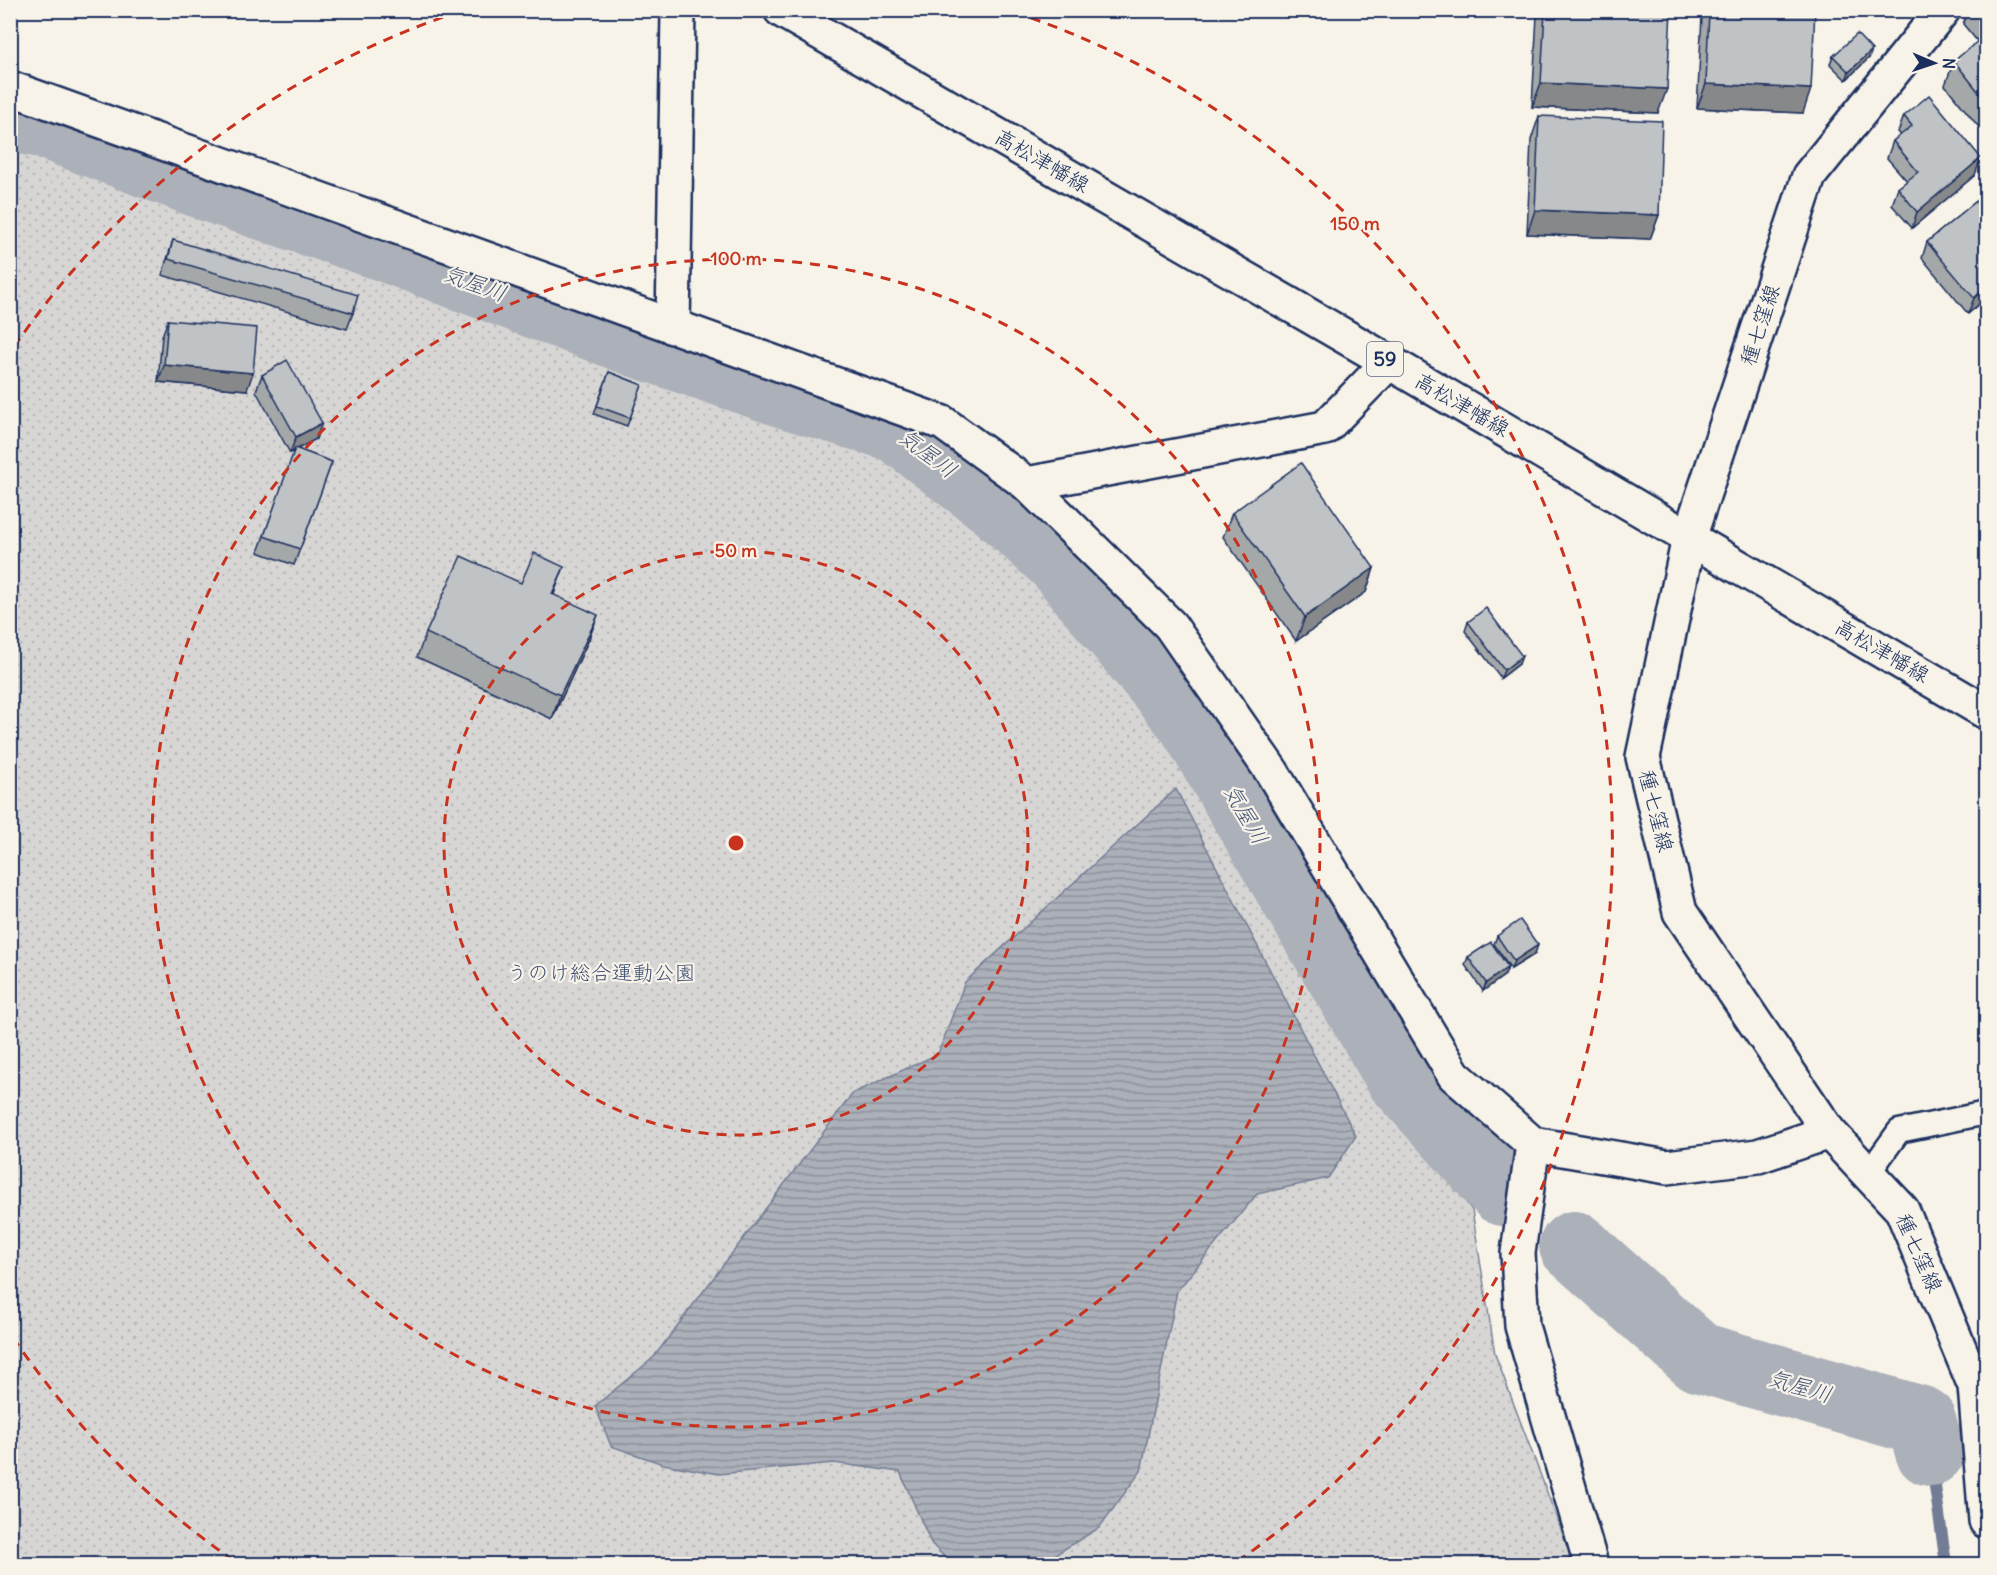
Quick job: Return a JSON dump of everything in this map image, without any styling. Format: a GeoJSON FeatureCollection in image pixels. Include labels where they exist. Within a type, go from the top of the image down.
{"type":"FeatureCollection","features":[{"type":"Feature","properties":{"kind":"street"},"geometry":{"type":"LineString","coordinates":[[673,327],[678,10]]}},
{"type":"Feature","properties":{"kind":"street","name":"高松津幡線"},"geometry":{"type":"LineString","coordinates":[[781,10],[1389,362],[1986,712]]}},
{"type":"Feature","properties":{"kind":"street","name":"種七窪線"},"geometry":{"type":"LineString","coordinates":[[1943,10],[1809,176],[1689,538],[1643,757],[1680,912],[1829,1132],[1902,1210],[1975,1386],[1986,1521]]}},
{"type":"Feature","properties":{"kind":"street"},"geometry":{"type":"LineString","coordinates":[[10,88],[943,423],[1027,484],[1170,625],[1272,772],[1454,1075],[1533,1144],[1667,1167],[1758,1156],[1829,1132]]}},
{"type":"Feature","properties":{"kind":"street"},"geometry":{"type":"LineString","coordinates":[[1027,484],[1325,428],[1389,362]]}},
{"type":"Feature","properties":{"kind":"street"},"geometry":{"type":"LineString","coordinates":[[1533,1144],[1518,1253],[1522,1326],[1591,1564]]}},
{"type":"Feature","properties":{"kind":"lane"},"geometry":{"type":"LineString","coordinates":[[1868,1174],[1899,1131],[1986,1113]]}},
{"type":"Feature","properties":{"kind":"green space","name":"うのけ総合運動公園"},"geometry":{"type":"Polygon","coordinates":[[[11,145],[775,410],[886,444],[1049,577],[1144,692],[1294,961],[1472,1210],[1495,1354],[1574,1564],[11,1564],[11,145]]]}},
{"type":"Feature","properties":{"kind":"shaded area"},"geometry":{"type":"Polygon","coordinates":[[[1176,789],[1356,1136],[1328,1178],[1257,1194],[1177,1291],[1141,1471],[1099,1528],[1040,1564],[951,1564],[931,1543],[900,1472],[834,1463],[719,1474],[663,1464],[611,1446],[595,1406],[653,1358],[853,1093],[938,1054],[965,982],[1176,789]]]}},
{"type":"Feature","properties":{"kind":"building"},"geometry":{"type":"Polygon","coordinates":[[[1545,10],[1671,10],[1667,89],[1541,83],[1545,10]]]}},
{"type":"Feature","properties":{"kind":"building"},"geometry":{"type":"Polygon","coordinates":[[[1709,10],[1815,10],[1811,89],[1706,84],[1709,10]]]}},
{"type":"Feature","properties":{"kind":"building"},"geometry":{"type":"Polygon","coordinates":[[[1857,34],[1872,50],[1849,72],[1833,56],[1857,34]]]}},
{"type":"Feature","properties":{"kind":"building"},"geometry":{"type":"Polygon","coordinates":[[[1986,34],[1986,101],[1954,61],[1986,34]]]}},
{"type":"Feature","properties":{"kind":"building"},"geometry":{"type":"Polygon","coordinates":[[[1929,95],[1981,158],[1917,212],[1898,188],[1918,172],[1893,141],[1912,126],[1904,116],[1929,95]]]}},
{"type":"Feature","properties":{"kind":"building"},"geometry":{"type":"Polygon","coordinates":[[[1539,116],[1662,121],[1659,215],[1535,210],[1539,116]]]}},
{"type":"Feature","properties":{"kind":"building"},"geometry":{"type":"Polygon","coordinates":[[[1986,193],[1986,287],[1974,298],[1927,242],[1986,193]]]}},
{"type":"Feature","properties":{"kind":"building"},"geometry":{"type":"Polygon","coordinates":[[[173,240],[358,295],[353,313],[168,259],[173,240]]]}},
{"type":"Feature","properties":{"kind":"building"},"geometry":{"type":"Polygon","coordinates":[[[168,320],[257,328],[253,373],[164,365],[168,320]]]}},
{"type":"Feature","properties":{"kind":"building"},"geometry":{"type":"Polygon","coordinates":[[[287,360],[322,423],[296,437],[262,375],[287,360]]]}},
{"type":"Feature","properties":{"kind":"building"},"geometry":{"type":"Polygon","coordinates":[[[609,372],[642,385],[630,418],[597,406],[609,372]]]}},
{"type":"Feature","properties":{"kind":"building"},"geometry":{"type":"Polygon","coordinates":[[[295,448],[332,462],[300,549],[264,536],[295,448]]]}},
{"type":"Feature","properties":{"kind":"building"},"geometry":{"type":"Polygon","coordinates":[[[1301,463],[1374,568],[1305,617],[1232,513],[1301,463]]]}},
{"type":"Feature","properties":{"kind":"building"},"geometry":{"type":"Polygon","coordinates":[[[534,553],[564,567],[552,594],[598,615],[560,695],[426,633],[461,556],[521,583],[534,553]]]}},
{"type":"Feature","properties":{"kind":"building"},"geometry":{"type":"Polygon","coordinates":[[[1486,608],[1522,656],[1504,670],[1468,622],[1486,608]]]}},
{"type":"Feature","properties":{"kind":"building"},"geometry":{"type":"Polygon","coordinates":[[[1520,920],[1538,945],[1514,961],[1497,936],[1520,920]]]}},
{"type":"Feature","properties":{"kind":"building"},"geometry":{"type":"Polygon","coordinates":[[[1491,942],[1508,967],[1486,983],[1468,957],[1491,942]]]}},
{"type":"Feature","properties":{"kind":"waterway","name":"気屋川"},"geometry":{"type":"LineString","coordinates":[[10,117],[43,123],[213,188],[381,245],[639,343],[785,393],[896,427],[996,503],[1059,560],[1192,721],[1401,1078],[1503,1191]]}},
{"type":"Feature","properties":{"kind":"waterway","name":"気屋川"},"geometry":{"type":"LineString","coordinates":[[1574,1246],[1698,1357],[1921,1421],[1930,1451]]}},
{"type":"Feature","properties":{"kind":"waterway","name":"気屋川"},"geometry":{"type":"LineString","coordinates":[[1930,1451],[1946,1564]]}}]}
